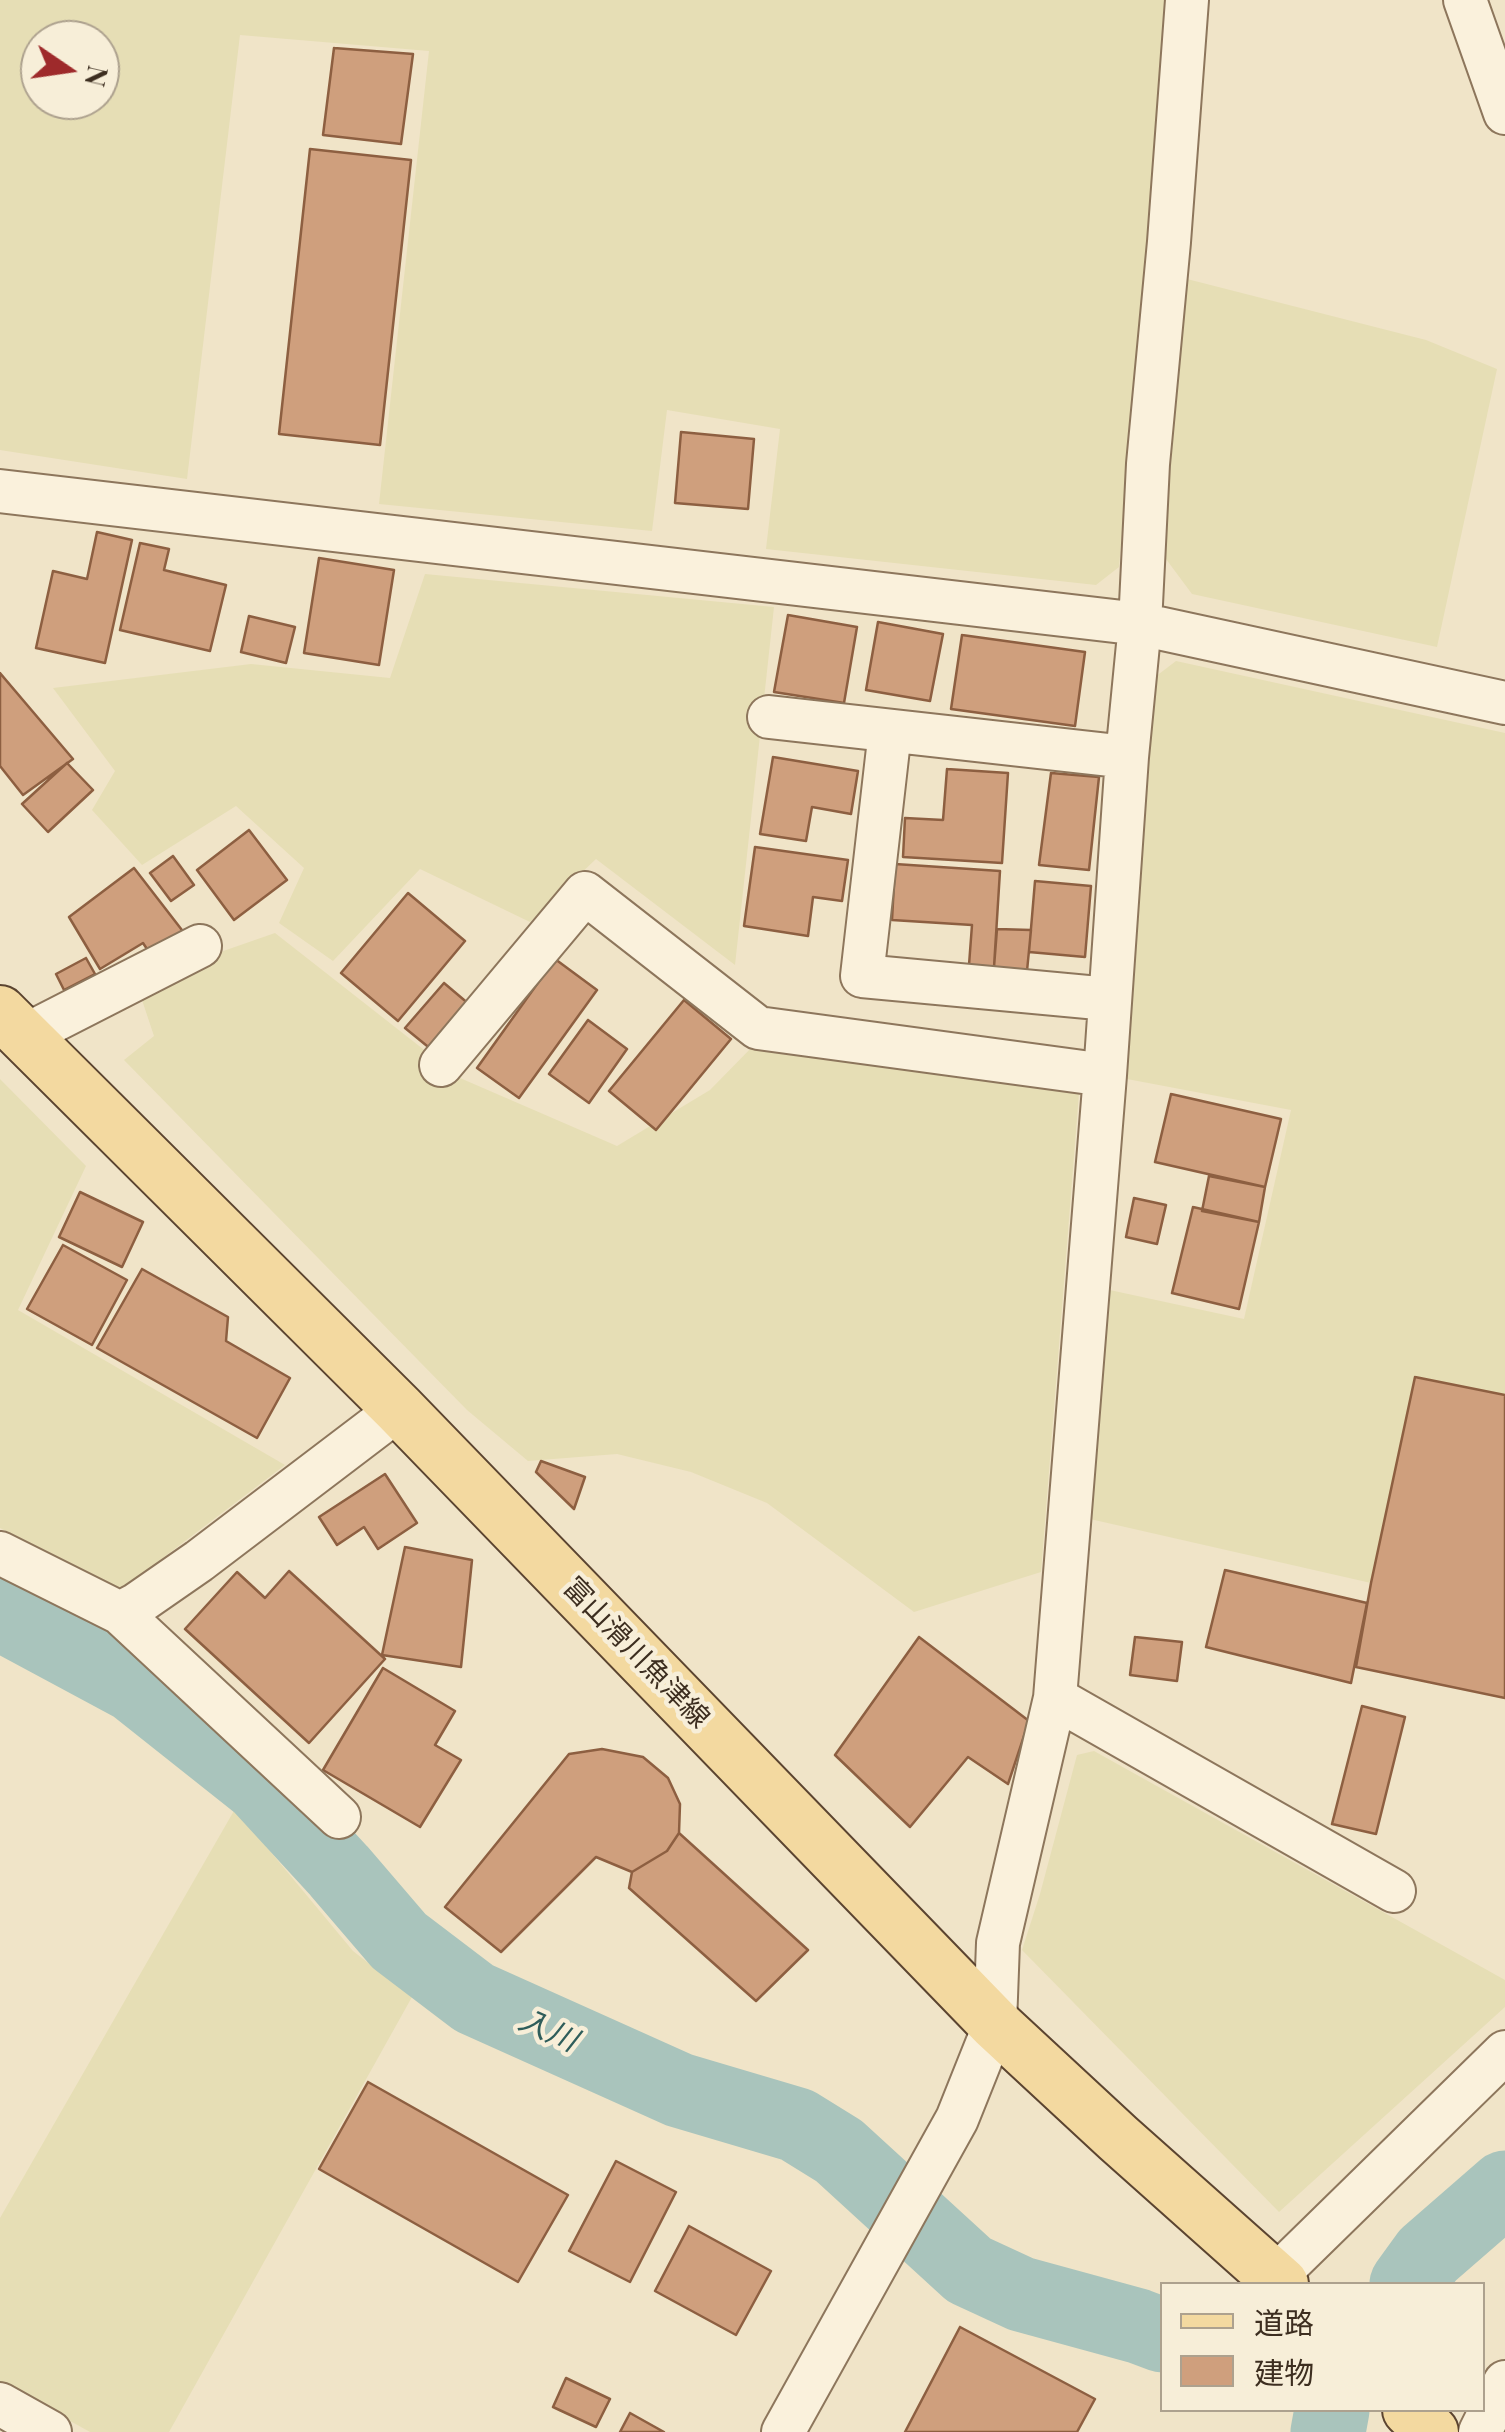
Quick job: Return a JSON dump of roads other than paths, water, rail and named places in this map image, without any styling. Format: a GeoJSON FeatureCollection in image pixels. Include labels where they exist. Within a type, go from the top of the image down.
{"type":"FeatureCollection","features":[{"type":"Feature","properties":{"kind":"main road","name":"富山滑川魚津線"},"geometry":{"type":"LineString","coordinates":[[12,1024],[398,1410],[995,2024],[1278,2281]]}},
{"type":"Feature","properties":{"kind":"main road"},"geometry":{"type":"LineString","coordinates":[[1411,2412],[1432,2432]]}},
{"type":"Feature","properties":{"kind":"street"},"geometry":{"type":"LineString","coordinates":[[782,2432],[957,2119],[995,2024],[998,1943],[1055,1698],[1187,0]]}},
{"type":"Feature","properties":{"kind":"street"},"geometry":{"type":"LineString","coordinates":[[1465,0],[1505,113]]}},
{"type":"Feature","properties":{"kind":"street"},"geometry":{"type":"LineString","coordinates":[[0,491],[1140,624],[1505,702]]}},
{"type":"Feature","properties":{"kind":"street"},"geometry":{"type":"LineString","coordinates":[[769,717],[1127,757]]}},
{"type":"Feature","properties":{"kind":"street"},"geometry":{"type":"LineString","coordinates":[[890,731],[862,976],[1109,999]]}},
{"type":"Feature","properties":{"kind":"street"},"geometry":{"type":"LineString","coordinates":[[441,1065],[585,892],[758,1028],[1105,1075]]}},
{"type":"Feature","properties":{"kind":"street"},"geometry":{"type":"LineString","coordinates":[[12,1024],[200,946]]}},
{"type":"Feature","properties":{"kind":"street"},"geometry":{"type":"LineString","coordinates":[[120,1613],[199,1561],[398,1410]]}},
{"type":"Feature","properties":{"kind":"street"},"geometry":{"type":"LineString","coordinates":[[0,1553],[120,1613],[339,1817]]}},
{"type":"Feature","properties":{"kind":"street"},"geometry":{"type":"LineString","coordinates":[[1055,1698],[1394,1890]]}},
{"type":"Feature","properties":{"kind":"street"},"geometry":{"type":"LineString","coordinates":[[1278,2281],[1505,2052]]}},
{"type":"Feature","properties":{"kind":"street"},"geometry":{"type":"LineString","coordinates":[[1480,2432],[1505,2382]]}},
{"type":"Feature","properties":{"kind":"street"},"geometry":{"type":"LineString","coordinates":[[0,2404],[50,2432]]}},
{"type":"Feature","properties":{"kind":"waterway","name":"入川"},"geometry":{"type":"LineString","coordinates":[[0,1613],[134,1685],[260,1785],[399,1941],[474,1998],[679,2090],[797,2125],[839,2151],[969,2270],[1021,2294],[1160,2334]]}},
{"type":"Feature","properties":{"kind":"waterway"},"geometry":{"type":"LineString","coordinates":[[1408,2282],[1428,2255],[1505,2188]]}},
{"type":"Feature","properties":{"kind":"waterway"},"geometry":{"type":"LineString","coordinates":[[1328,2432],[1332,2412]]}}]}
